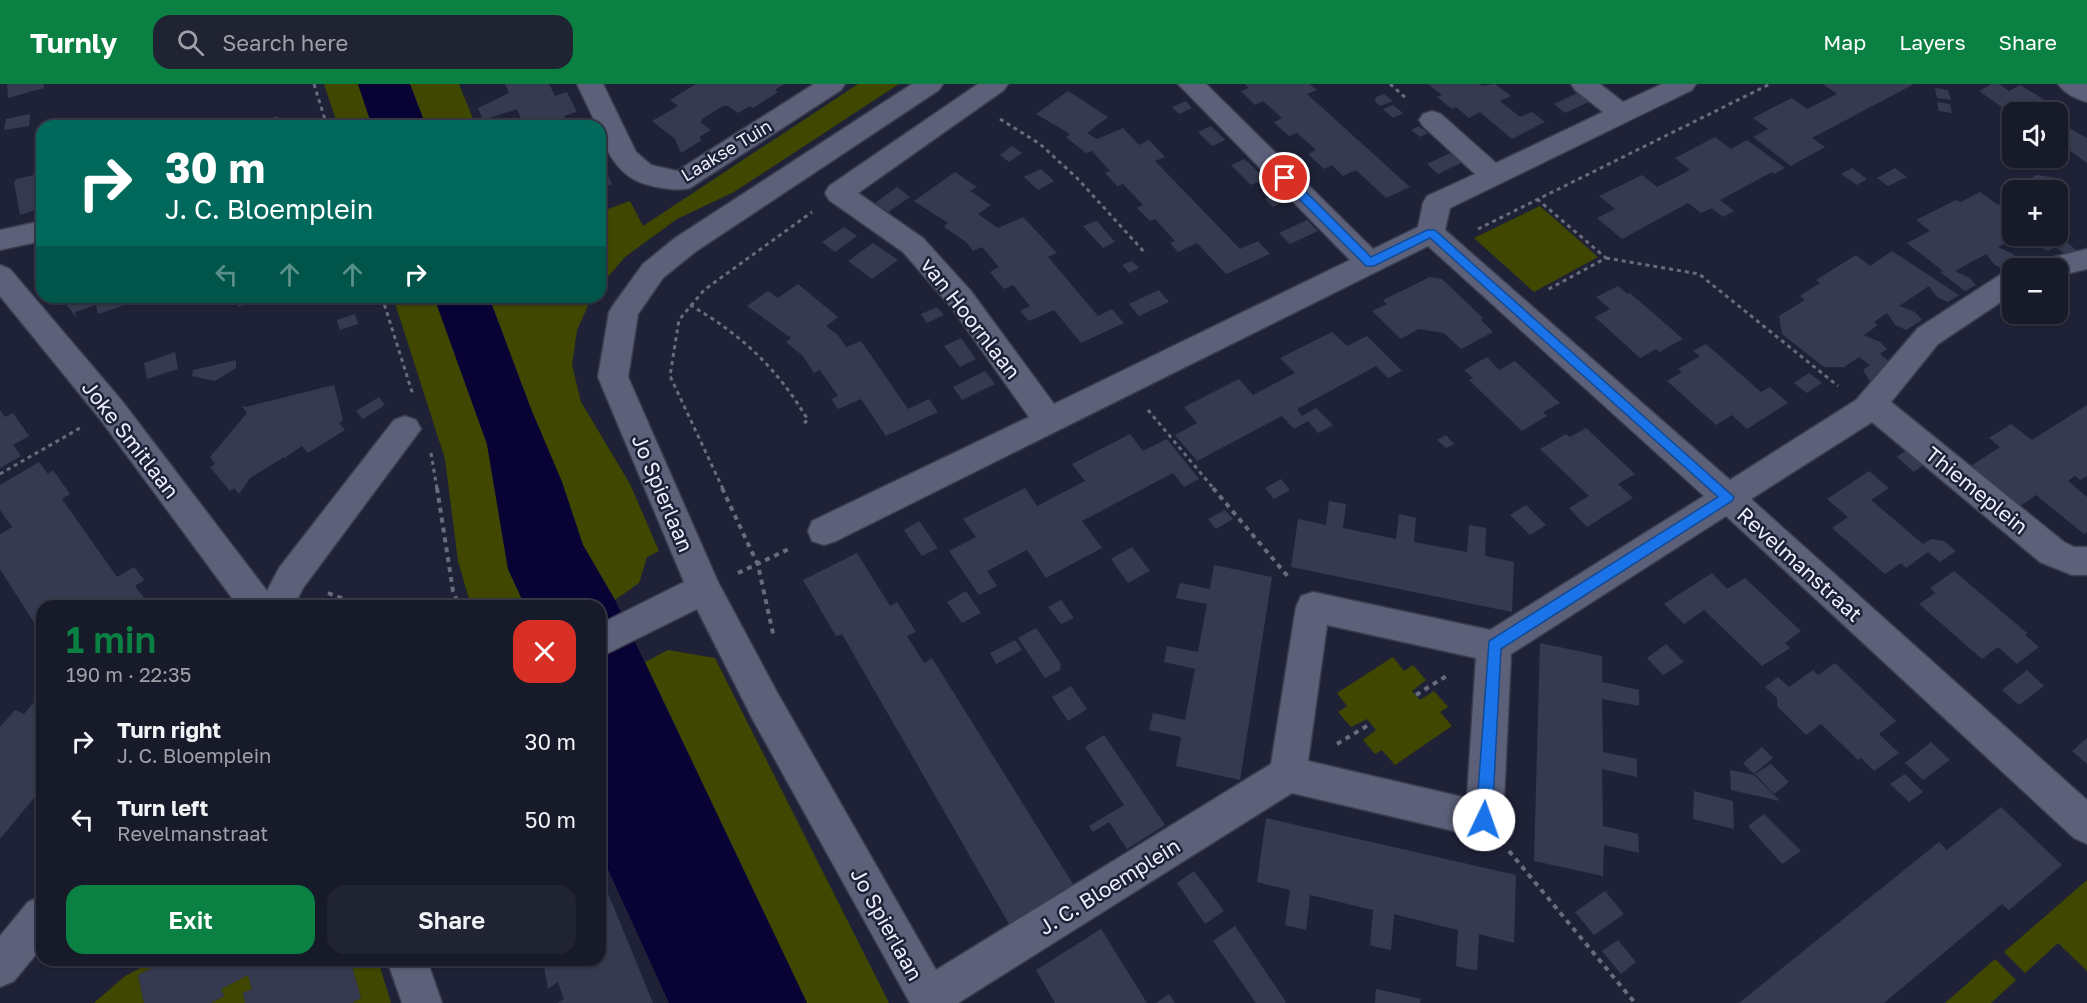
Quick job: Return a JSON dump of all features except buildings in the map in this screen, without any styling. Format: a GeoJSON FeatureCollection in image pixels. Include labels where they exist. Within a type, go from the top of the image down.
{"type":"FeatureCollection","features":[{"type":"Feature","properties":{"kind":"street","name":"Laakse Tuin"},"geometry":{"type":"LineString","coordinates":[[590,84],[625,157],[643,173],[681,181],[832,84]]}},
{"type":"Feature","properties":{"kind":"street","name":"Jo Spierlaan"},"geometry":{"type":"LineString","coordinates":[[930,84],[685,244],[653,271],[624,312],[613,377],[704,589],[765,706],[930,1000]]}},
{"type":"Feature","properties":{"kind":"street"},"geometry":{"type":"LineString","coordinates":[[839,193],[995,84]]}},
{"type":"Feature","properties":{"kind":"street"},"geometry":{"type":"LineString","coordinates":[[1191,84],[1370,263]]}},
{"type":"Feature","properties":{"kind":"street"},"geometry":{"type":"LineString","coordinates":[[1584,84],[1621,114]]}},
{"type":"Feature","properties":{"kind":"street"},"geometry":{"type":"LineString","coordinates":[[824,531],[1370,263],[1438,239],[1437,203],[1683,84]]}},
{"type":"Feature","properties":{"kind":"street"},"geometry":{"type":"LineString","coordinates":[[2071,84],[2087,94]]}},
{"type":"Feature","properties":{"kind":"street"},"geometry":{"type":"LineString","coordinates":[[1432,120],[1494,176]]}},
{"type":"Feature","properties":{"kind":"street","name":"van Hoornlaan"},"geometry":{"type":"LineString","coordinates":[[839,193],[914,245],[961,299],[1049,421]]}},
{"type":"Feature","properties":{"kind":"street"},"geometry":{"type":"LineString","coordinates":[[0,240],[36,232]]}},
{"type":"Feature","properties":{"kind":"street","name":"Revelmanstraat"},"geometry":{"type":"LineString","coordinates":[[1438,239],[1727,497],[2087,825]]}},
{"type":"Feature","properties":{"kind":"street"},"geometry":{"type":"LineString","coordinates":[[2068,263],[2087,259]]}},
{"type":"Feature","properties":{"kind":"street","name":"Joke Smitlaan"},"geometry":{"type":"LineString","coordinates":[[0,276],[111,410],[254,600]]}},
{"type":"Feature","properties":{"kind":"street"},"geometry":{"type":"LineString","coordinates":[[1494,646],[1484,820],[1288,774],[1313,608],[1494,646],[1870,407],[1928,336],[2002,287]]}},
{"type":"Feature","properties":{"kind":"street","name":"Thiemeplein"},"geometry":{"type":"LineString","coordinates":[[1870,407],[2052,552],[2072,561],[2087,561]]}},
{"type":"Feature","properties":{"kind":"street"},"geometry":{"type":"LineString","coordinates":[[281,600],[291,578],[405,429]]}},
{"type":"Feature","properties":{"kind":"street"},"geometry":{"type":"LineString","coordinates":[[606,638],[704,589]]}},
{"type":"Feature","properties":{"kind":"street","name":"J. C. Bloemplein"},"geometry":{"type":"LineString","coordinates":[[930,1000],[1288,774]]}},
{"type":"Feature","properties":{"kind":"street"},"geometry":{"type":"LineString","coordinates":[[0,967],[36,923]]}},
{"type":"Feature","properties":{"kind":"street"},"geometry":{"type":"LineString","coordinates":[[409,966],[422,1003]]}},
{"type":"Feature","properties":{"kind":"path"},"geometry":{"type":"LineString","coordinates":[[314,84],[325,120]]}},
{"type":"Feature","properties":{"kind":"path"},"geometry":{"type":"LineString","coordinates":[[1438,239],[1537,199],[1770,84]]}},
{"type":"Feature","properties":{"kind":"path"},"geometry":{"type":"LineString","coordinates":[[972,101],[1040,144],[1077,178],[1146,254]]}},
{"type":"Feature","properties":{"kind":"path"},"geometry":{"type":"LineString","coordinates":[[758,564],[670,376],[679,320],[704,290],[839,193]]}},
{"type":"Feature","properties":{"kind":"path"},"geometry":{"type":"LineString","coordinates":[[1537,199],[1606,258],[1699,274],[1870,407]]}},
{"type":"Feature","properties":{"kind":"path"},"geometry":{"type":"LineString","coordinates":[[1514,307],[1606,258]]}},
{"type":"Feature","properties":{"kind":"path"},"geometry":{"type":"LineString","coordinates":[[690,305],[711,316],[749,346],[777,375],[808,420],[804,423]]}},
{"type":"Feature","properties":{"kind":"path"},"geometry":{"type":"LineString","coordinates":[[1126,384],[1313,608]]}},
{"type":"Feature","properties":{"kind":"path"},"geometry":{"type":"LineString","coordinates":[[0,474],[111,410]]}},
{"type":"Feature","properties":{"kind":"path"},"geometry":{"type":"LineString","coordinates":[[1484,820],[1635,1003]]}},
{"type":"Feature","properties":{"kind":"green space"},"geometry":{"type":"Polygon","coordinates":[[[324,84],[358,84],[370,120],[336,120],[324,84]]]}},
{"type":"Feature","properties":{"kind":"green space"},"geometry":{"type":"Polygon","coordinates":[[[410,84],[459,84],[474,120],[424,120],[410,84]]]}},
{"type":"Feature","properties":{"kind":"green space"},"geometry":{"type":"Polygon","coordinates":[[[858,84],[899,84],[734,192],[677,219],[625,257],[606,279],[606,210],[630,201],[643,226],[858,84]]]}},
{"type":"Feature","properties":{"kind":"green space"},"geometry":{"type":"Polygon","coordinates":[[[1540,206],[1598,257],[1534,292],[1474,238],[1540,206]]]}},
{"type":"Feature","properties":{"kind":"green space"},"geometry":{"type":"Polygon","coordinates":[[[395,303],[436,303],[487,444],[508,569],[522,600],[469,600],[458,561],[445,459],[395,303]]]}},
{"type":"Feature","properties":{"kind":"green space"},"geometry":{"type":"Polygon","coordinates":[[[491,303],[589,303],[577,330],[572,365],[581,402],[630,484],[659,551],[647,557],[639,583],[615,600],[583,545],[562,482],[531,409],[491,303]]]}},
{"type":"Feature","properties":{"kind":"green space"},"geometry":{"type":"Polygon","coordinates":[[[668,650],[715,658],[889,1003],[807,1003],[645,662],[668,650]]]}},
{"type":"Feature","properties":{"kind":"green space"},"geometry":{"type":"Polygon","coordinates":[[[1393,657],[1404,671],[1413,665],[1426,680],[1412,691],[1420,700],[1434,691],[1448,707],[1440,712],[1452,726],[1395,765],[1382,750],[1375,754],[1363,740],[1376,730],[1367,719],[1351,727],[1338,712],[1347,706],[1337,693],[1393,657]]]}},
{"type":"Feature","properties":{"kind":"green space"},"geometry":{"type":"Polygon","coordinates":[[[2087,880],[2087,971],[2058,943],[2025,973],[2004,952],[2087,880]]]}},
{"type":"Feature","properties":{"kind":"green space"},"geometry":{"type":"Polygon","coordinates":[[[1995,959],[2016,980],[1991,1003],[1945,1003],[1995,959]]]}},
{"type":"Feature","properties":{"kind":"green space"},"geometry":{"type":"Polygon","coordinates":[[[144,966],[156,966],[138,975],[144,1003],[94,1003],[125,976],[144,966]]]}},
{"type":"Feature","properties":{"kind":"green space"},"geometry":{"type":"Polygon","coordinates":[[[352,966],[380,966],[391,1003],[352,1003],[361,998],[352,966]]]}},
{"type":"Feature","properties":{"kind":"green space"},"geometry":{"type":"Polygon","coordinates":[[[248,975],[252,989],[243,993],[245,1003],[211,1003],[224,996],[221,989],[248,975]]]}},
{"type":"Feature","properties":{"kind":"shaded area"},"geometry":{"type":"Polygon","coordinates":[[[358,84],[410,84],[424,120],[370,120],[358,84]]]}},
{"type":"Feature","properties":{"kind":"shaded area"},"geometry":{"type":"Polygon","coordinates":[[[436,303],[491,303],[531,409],[562,482],[583,545],[615,600],[807,1003],[669,1003],[606,865],[606,600],[522,600],[508,569],[487,444],[436,303]]]}},
{"type":"Feature","properties":{"kind":"route"},"geometry":{"type":"LineString","coordinates":[[1285,178],[1370,263],[1431,233],[1727,497],[1494,646],[1484,820]]}}]}
